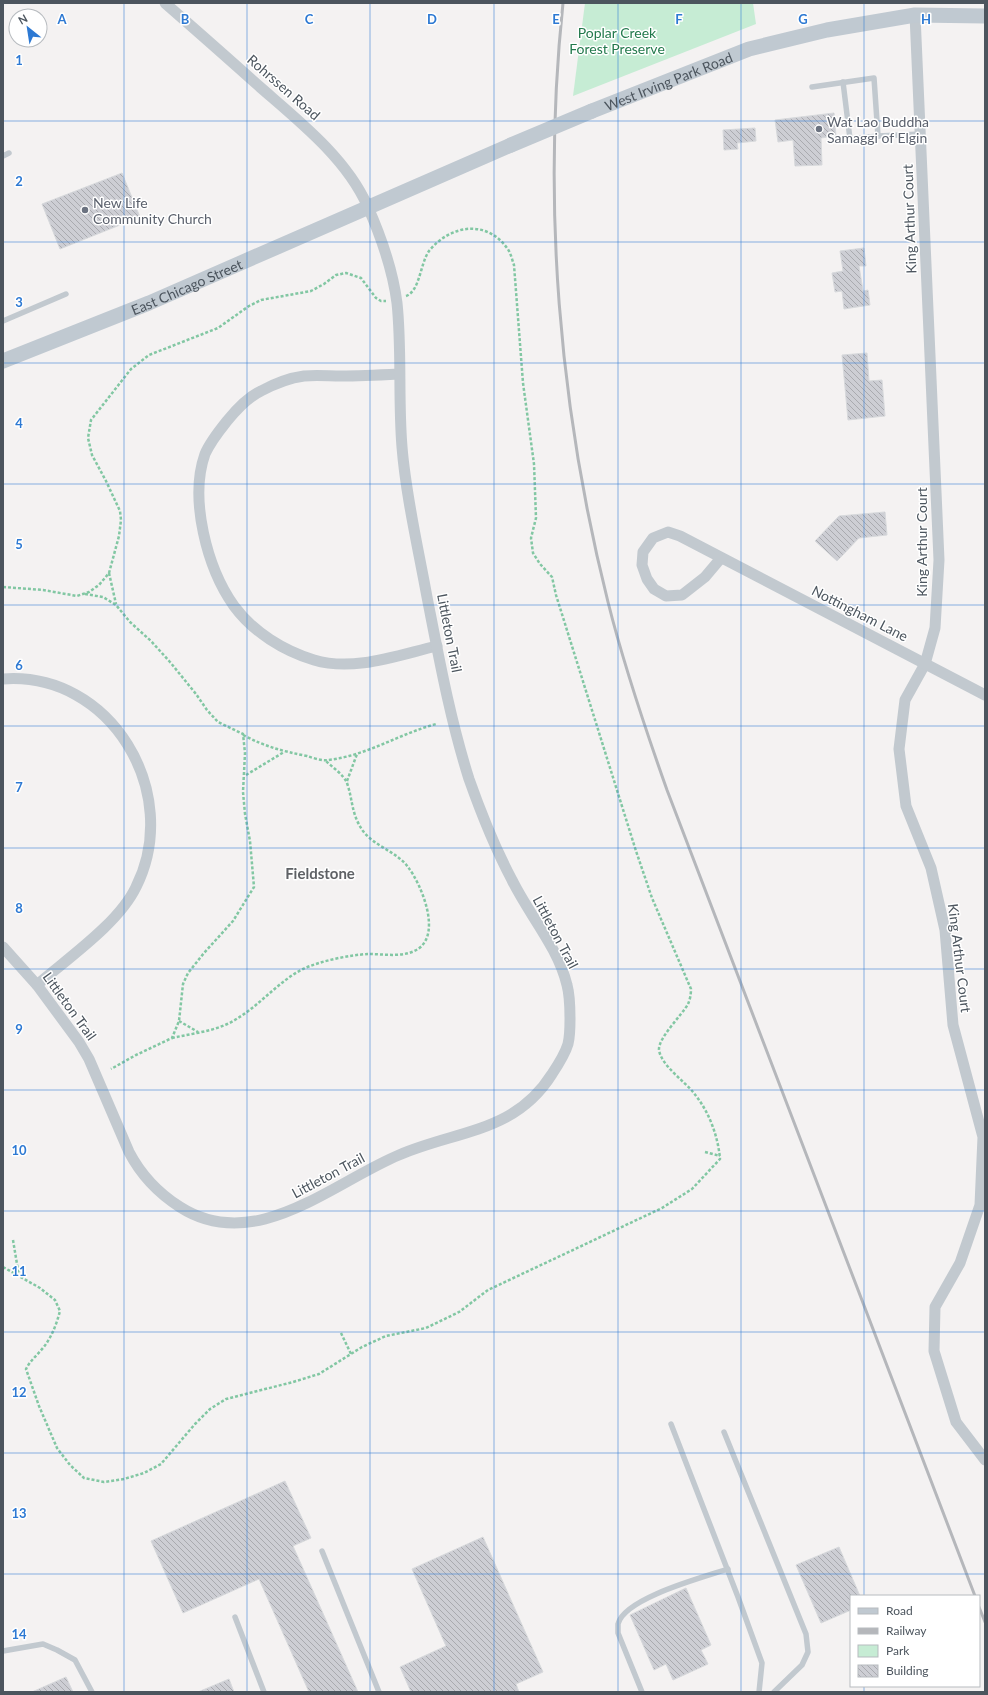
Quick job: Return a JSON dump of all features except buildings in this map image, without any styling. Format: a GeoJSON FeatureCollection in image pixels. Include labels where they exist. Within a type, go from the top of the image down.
{"type":"FeatureCollection","features":[{"type":"Feature","properties":{"kind":"main road","name":"West Irving Park Road"},"geometry":{"type":"LineString","coordinates":[[368,207],[592,111],[749,49],[827,30],[915,15],[985,16]]}},
{"type":"Feature","properties":{"kind":"main road","name":"East Chicago Street"},"geometry":{"type":"LineString","coordinates":[[3,361],[149,303],[368,207]]}},
{"type":"Feature","properties":{"kind":"street","name":"Rohrssen Road"},"geometry":{"type":"LineString","coordinates":[[165,3],[318,138],[357,185],[368,207]]}},
{"type":"Feature","properties":{"kind":"street","name":"King Arthur Court"},"geometry":{"type":"LineString","coordinates":[[915,15],[939,560],[935,628],[925,664],[905,700],[899,749],[906,806],[931,868],[944,930],[953,1025],[983,1137],[980,1205],[960,1263],[935,1307],[934,1351],[956,1422],[985,1460]]}},
{"type":"Feature","properties":{"kind":"street","name":"Littleton Trail"},"geometry":{"type":"LineString","coordinates":[[3,947],[37,985],[79,1042],[136,1164],[151,1185],[174,1203],[194,1215],[212,1220],[252,1222],[282,1214],[309,1202],[361,1173],[397,1156],[424,1145],[487,1126],[513,1115],[531,1101],[548,1080],[568,1046],[570,1035],[570,1005],[567,986],[560,963],[523,902],[501,860],[470,780],[452,721],[410,506],[402,446],[399,374],[400,340],[396,299],[390,269],[368,207]]}},
{"type":"Feature","properties":{"kind":"street"},"geometry":{"type":"LineString","coordinates":[[399,374],[304,376],[279,382],[259,391],[235,411],[218,432],[205,454],[200,481],[199,502],[201,518],[212,561],[222,586],[234,606],[251,625],[272,641],[295,654],[315,660],[350,664],[437,646]]}},
{"type":"Feature","properties":{"kind":"street","name":"Nottingham Lane"},"geometry":{"type":"LineString","coordinates":[[721,558],[705,577],[682,596],[666,596],[654,589],[647,579],[642,565],[643,552],[653,538],[668,532],[680,536],[985,695]]}},
{"type":"Feature","properties":{"kind":"street"},"geometry":{"type":"LineString","coordinates":[[3,679],[16,678],[45,682],[67,690],[103,713],[119,732],[133,754],[142,772],[148,791],[150,838],[145,866],[136,888],[120,910],[101,930],[37,985]]}},
{"type":"Feature","properties":{"kind":"lane"},"geometry":{"type":"LineString","coordinates":[[812,86],[874,78],[878,136]]}},
{"type":"Feature","properties":{"kind":"lane"},"geometry":{"type":"LineString","coordinates":[[843,82],[850,139],[921,134]]}},
{"type":"Feature","properties":{"kind":"lane"},"geometry":{"type":"LineString","coordinates":[[3,321],[66,294]]}},
{"type":"Feature","properties":{"kind":"lane"},"geometry":{"type":"LineString","coordinates":[[671,1424],[728,1570],[762,1663],[759,1692]]}},
{"type":"Feature","properties":{"kind":"lane"},"geometry":{"type":"LineString","coordinates":[[724,1432],[806,1634],[808,1652],[802,1665],[774,1692]]}},
{"type":"Feature","properties":{"kind":"lane"},"geometry":{"type":"LineString","coordinates":[[322,1551],[379,1692]]}},
{"type":"Feature","properties":{"kind":"lane"},"geometry":{"type":"LineString","coordinates":[[642,1692],[618,1633],[618,1623],[637,1603],[652,1596],[728,1570]]}},
{"type":"Feature","properties":{"kind":"lane"},"geometry":{"type":"LineString","coordinates":[[234,1618],[264,1692]]}},
{"type":"Feature","properties":{"kind":"lane"},"geometry":{"type":"LineString","coordinates":[[3,1651],[42,1644],[57,1650],[74,1660],[92,1692]]}},
{"type":"Feature","properties":{"kind":"path"},"geometry":{"type":"LineString","coordinates":[[3,1267],[40,1288],[55,1300],[60,1311],[56,1325],[46,1344],[31,1359],[26,1369],[39,1406],[57,1448],[70,1465],[84,1478],[104,1482],[124,1479],[144,1473],[161,1464],[210,1409],[226,1399],[319,1374],[362,1347],[386,1336],[426,1328],[459,1312],[488,1290],[662,1208],[692,1189],[720,1159],[719,1146],[715,1133],[700,1101],[670,1069],[662,1057],[659,1049],[662,1039],[689,1002],[691,989],[652,898],[636,851],[552,577],[540,564],[533,552],[531,538],[536,518],[534,464],[523,383],[514,265],[508,249],[499,239],[484,230],[467,228],[452,233],[437,243],[429,252],[422,264],[415,290],[412,294],[406,296]]}},
{"type":"Feature","properties":{"kind":"path"},"geometry":{"type":"LineString","coordinates":[[3,587],[42,590],[77,596],[99,585],[109,573],[119,536],[121,520],[120,511],[106,480],[92,455],[88,438],[91,420],[131,369],[149,355],[218,328],[261,300],[311,291],[336,275],[346,273],[361,278],[376,298],[381,301],[388,300]]}},
{"type":"Feature","properties":{"kind":"path"},"geometry":{"type":"LineString","coordinates":[[109,573],[116,605]]}},
{"type":"Feature","properties":{"kind":"path"},"geometry":{"type":"LineString","coordinates":[[83,594],[103,597],[116,605],[130,622],[151,641],[170,662],[218,722],[263,745],[284,752],[326,761],[357,754],[436,724]]}},
{"type":"Feature","properties":{"kind":"path"},"geometry":{"type":"LineString","coordinates":[[172,1038],[179,1021],[183,984],[188,973],[233,921],[254,887],[250,841],[245,814],[243,734]]}},
{"type":"Feature","properties":{"kind":"path"},"geometry":{"type":"LineString","coordinates":[[245,775],[284,752]]}},
{"type":"Feature","properties":{"kind":"path"},"geometry":{"type":"LineString","coordinates":[[111,1069],[136,1054],[172,1038],[220,1027],[239,1018],[286,980],[303,969],[322,962],[366,954],[408,953],[419,949],[427,941],[430,934],[430,922],[415,879],[407,866],[365,833],[357,821],[352,806],[347,781],[357,754]]}},
{"type":"Feature","properties":{"kind":"path"},"geometry":{"type":"LineString","coordinates":[[326,761],[347,781]]}},
{"type":"Feature","properties":{"kind":"path"},"geometry":{"type":"LineString","coordinates":[[179,1021],[198,1032]]}},
{"type":"Feature","properties":{"kind":"path"},"geometry":{"type":"LineString","coordinates":[[705,1152],[720,1156]]}},
{"type":"Feature","properties":{"kind":"path"},"geometry":{"type":"LineString","coordinates":[[13,1240],[19,1276]]}},
{"type":"Feature","properties":{"kind":"path"},"geometry":{"type":"LineString","coordinates":[[341,1333],[351,1354]]}},
{"type":"Feature","properties":{"kind":"green space","name":"Poplar Creek Forest Preserve"},"geometry":{"type":"Polygon","coordinates":[[[585,3],[753,3],[756,24],[573,96],[585,3]]]}},
{"type":"Feature","properties":{"kind":"railway"},"geometry":{"type":"LineString","coordinates":[[563,3],[557,78],[554,154],[555,229],[559,304],[577,454],[591,528],[608,602],[635,697],[667,790],[975,1595]]}},
{"type":"Feature","properties":{"kind":"railway"},"geometry":{"type":"LineString","coordinates":[[980,1610],[985,1622]]}},
{"type":"Feature","properties":{"kind":"place","name":"Wat Lao Buddha Samaggi of Elgin"},"geometry":{"type":"Point","coordinates":[819,129]}},
{"type":"Feature","properties":{"kind":"place","name":"New Life Community Church"},"geometry":{"type":"Point","coordinates":[85,210]}},
{"type":"Feature","properties":{"kind":"district","name":"Fieldstone"},"geometry":{"type":"Point","coordinates":[320,873]}}]}
